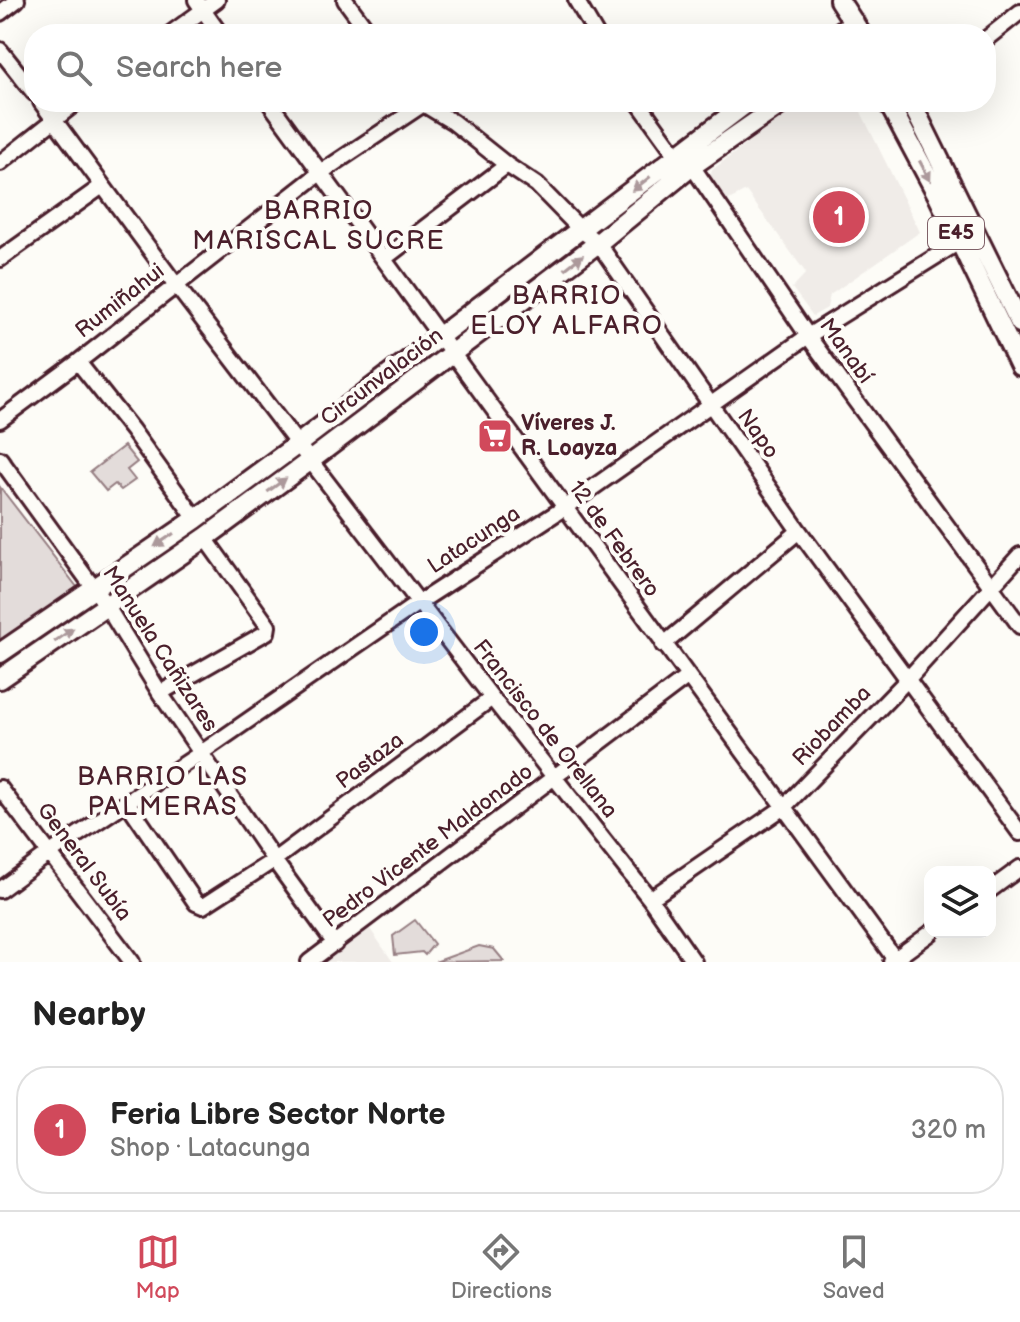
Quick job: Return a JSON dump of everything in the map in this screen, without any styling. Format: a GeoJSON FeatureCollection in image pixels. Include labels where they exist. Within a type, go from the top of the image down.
{"type":"FeatureCollection","features":[{"type":"Feature","properties":{"kind":"main road"},"geometry":{"type":"LineString","coordinates":[[839,0],[855,24]]}},
{"type":"Feature","properties":{"kind":"main road","name":"Circunvalación"},"geometry":{"type":"LineString","coordinates":[[0,679],[205,538],[454,354],[598,243],[737,112]]}},
{"type":"Feature","properties":{"kind":"main road","name":"Circunvalación"},"geometry":{"type":"LineString","coordinates":[[0,653],[196,519],[582,231],[685,161],[767,112]]}},
{"type":"Feature","properties":{"kind":"main road","name":"E45"},"geometry":{"type":"LineString","coordinates":[[903,112],[968,236],[1020,323]]}},
{"type":"Feature","properties":{"kind":"main road","name":"E45"},"geometry":{"type":"LineString","coordinates":[[968,236],[1020,366]]}},
{"type":"Feature","properties":{"kind":"street"},"geometry":{"type":"LineString","coordinates":[[0,13],[17,0]]}},
{"type":"Feature","properties":{"kind":"street"},"geometry":{"type":"LineString","coordinates":[[180,24],[200,5],[217,0]]}},
{"type":"Feature","properties":{"kind":"street"},"geometry":{"type":"LineString","coordinates":[[345,0],[363,24]]}},
{"type":"Feature","properties":{"kind":"street"},"geometry":{"type":"LineString","coordinates":[[576,0],[590,24]]}},
{"type":"Feature","properties":{"kind":"street"},"geometry":{"type":"LineString","coordinates":[[200,5],[213,24]]}},
{"type":"Feature","properties":{"kind":"street"},"geometry":{"type":"LineString","coordinates":[[996,31],[1020,12]]}},
{"type":"Feature","properties":{"kind":"street"},"geometry":{"type":"LineString","coordinates":[[0,50],[24,80]]}},
{"type":"Feature","properties":{"kind":"street","name":"Francisco de Orellana"},"geometry":{"type":"LineString","coordinates":[[49,112],[176,285],[418,603],[650,899],[694,962]]}},
{"type":"Feature","properties":{"kind":"street"},"geometry":{"type":"LineString","coordinates":[[0,163],[63,112]]}},
{"type":"Feature","properties":{"kind":"street","name":"12 de Febrero"},"geometry":{"type":"LineString","coordinates":[[276,112],[894,961]]}},
{"type":"Feature","properties":{"kind":"street","name":"Rumiñahui"},"geometry":{"type":"LineString","coordinates":[[0,420],[320,173],[408,112]]}},
{"type":"Feature","properties":{"kind":"street","name":"Napo"},"geometry":{"type":"LineString","coordinates":[[436,112],[537,185],[598,243],[799,531],[1020,833]]}},
{"type":"Feature","properties":{"kind":"street","name":"Manabí"},"geometry":{"type":"LineString","coordinates":[[646,112],[685,161],[808,336],[1020,626]]}},
{"type":"Feature","properties":{"kind":"street"},"geometry":{"type":"LineString","coordinates":[[385,258],[507,165]]}},
{"type":"Feature","properties":{"kind":"street"},"geometry":{"type":"LineString","coordinates":[[0,259],[102,186]]}},
{"type":"Feature","properties":{"kind":"street","name":"Latacunga"},"geometry":{"type":"LineString","coordinates":[[0,890],[418,603],[564,508],[808,336],[968,236]]}},
{"type":"Feature","properties":{"kind":"street"},"geometry":{"type":"LineString","coordinates":[[78,362],[196,519]]}},
{"type":"Feature","properties":{"kind":"street","name":"Manuela Cañizares"},"geometry":{"type":"LineString","coordinates":[[0,459],[106,605],[160,693],[335,944]]}},
{"type":"Feature","properties":{"kind":"street"},"geometry":{"type":"LineString","coordinates":[[663,645],[799,531]]}},
{"type":"Feature","properties":{"kind":"street"},"geometry":{"type":"LineString","coordinates":[[160,693],[267,632],[268,626],[205,538]]}},
{"type":"Feature","properties":{"kind":"street","name":"Riobamba"},"geometry":{"type":"LineString","coordinates":[[650,899],[784,807],[907,680],[1020,555]]}},
{"type":"Feature","properties":{"kind":"street","name":"Pedro Vicente Maldonado"},"geometry":{"type":"LineString","coordinates":[[309,962],[687,677]]}},
{"type":"Feature","properties":{"kind":"street","name":"Pastaza"},"geometry":{"type":"LineString","coordinates":[[127,802],[196,903],[203,906],[274,860],[492,698]]}},
{"type":"Feature","properties":{"kind":"street","name":"General Subía"},"geometry":{"type":"LineString","coordinates":[[0,788],[132,962]]}},
{"type":"Feature","properties":{"kind":"street"},"geometry":{"type":"LineString","coordinates":[[996,886],[1020,868]]}},
{"type":"Feature","properties":{"kind":"street"},"geometry":{"type":"LineString","coordinates":[[894,961],[924,938]]}},
{"type":"Feature","properties":{"kind":"shaded area"},"geometry":{"type":"Polygon","coordinates":[[[788,112],[861,112],[920,232],[830,295],[827,308],[813,316],[792,288],[806,273],[746,191],[727,201],[710,178],[712,170],[788,112]]]}},
{"type":"Feature","properties":{"kind":"shaded area"},"geometry":{"type":"Polygon","coordinates":[[[124,446],[137,462],[127,470],[135,480],[121,490],[115,484],[106,491],[90,472],[124,446]]]}},
{"type":"Feature","properties":{"kind":"shaded area"},"geometry":{"type":"Polygon","coordinates":[[[0,487],[77,587],[0,642],[0,487]]]}},
{"type":"Feature","properties":{"kind":"shaded area"},"geometry":{"type":"Polygon","coordinates":[[[415,920],[434,944],[425,955],[422,952],[395,955],[393,936],[415,920]]]}},
{"type":"Feature","properties":{"kind":"shaded area"},"geometry":{"type":"Polygon","coordinates":[[[370,929],[393,962],[324,962],[370,929]]]}},
{"type":"Feature","properties":{"kind":"shaded area"},"geometry":{"type":"Polygon","coordinates":[[[479,946],[494,949],[504,961],[435,962],[479,946]]]}},
{"type":"Feature","properties":{"kind":"place","name":"Feria Libre Sector Norte"},"geometry":{"type":"Point","coordinates":[839,217]}},
{"type":"Feature","properties":{"kind":"place","name":"Víveres J. R. Loayza"},"geometry":{"type":"Point","coordinates":[495,436]}},
{"type":"Feature","properties":{"kind":"district","name":"BARRIO MARISCAL SUCRE"},"geometry":{"type":"Point","coordinates":[319,226]}},
{"type":"Feature","properties":{"kind":"district","name":"BARRIO ELOY ALFARO"},"geometry":{"type":"Point","coordinates":[567,311]}},
{"type":"Feature","properties":{"kind":"district","name":"BARRIO LAS PALMERAS"},"geometry":{"type":"Point","coordinates":[163,792]}}]}
